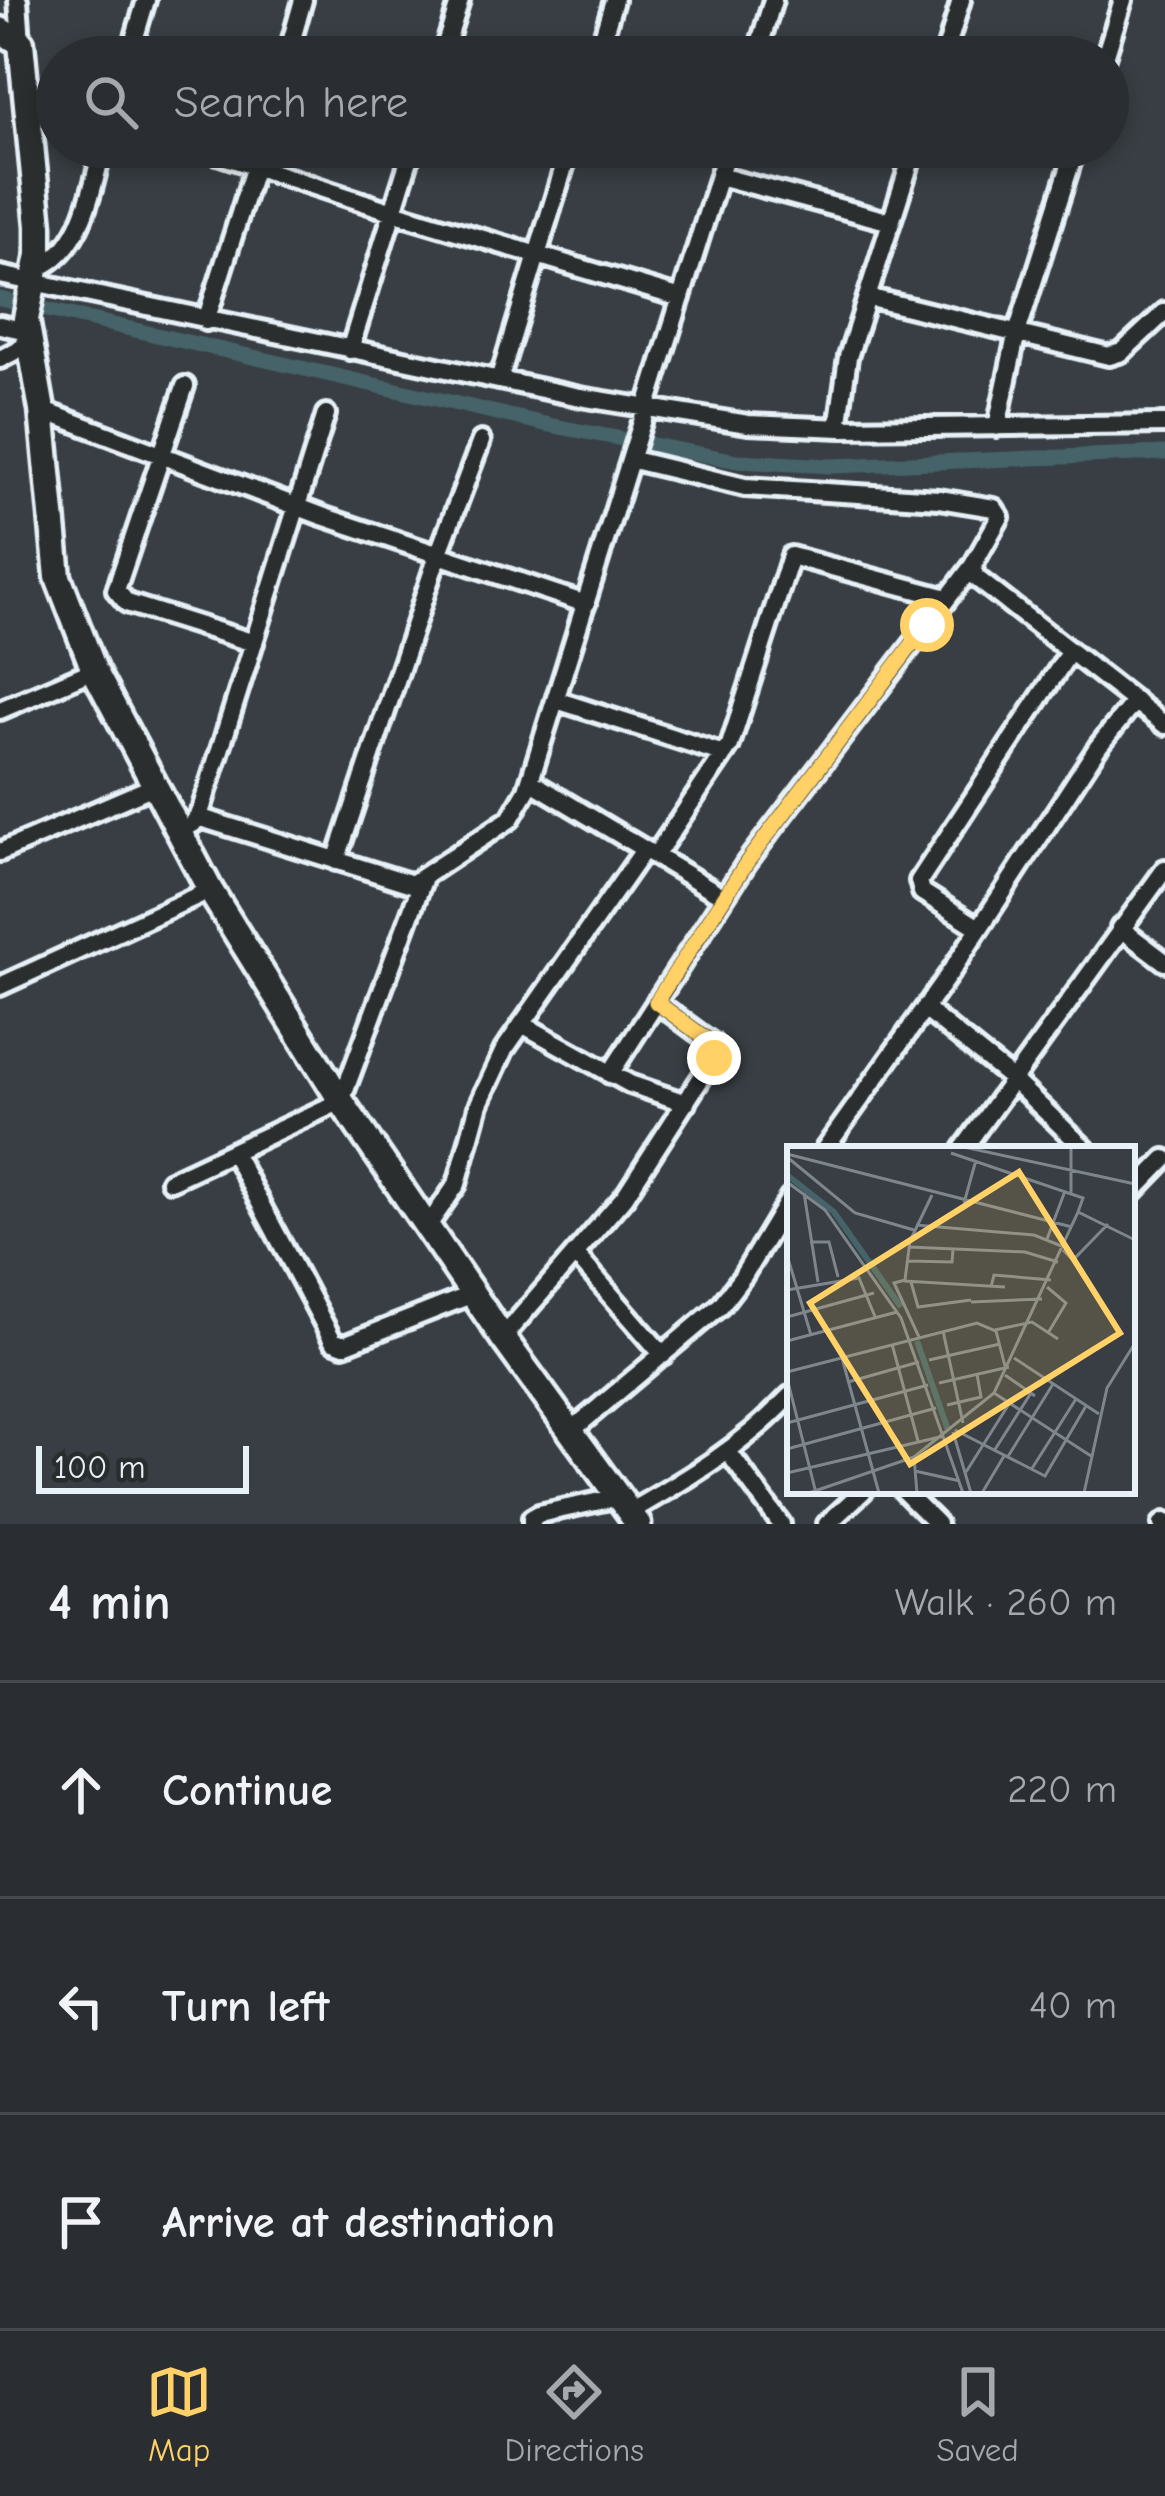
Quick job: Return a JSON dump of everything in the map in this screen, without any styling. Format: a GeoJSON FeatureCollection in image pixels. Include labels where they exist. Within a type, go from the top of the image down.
{"type":"FeatureCollection","features":[{"type":"Feature","properties":{"kind":"street"},"geometry":{"type":"LineString","coordinates":[[18,0],[10,37],[26,91],[39,226],[26,309],[42,410],[58,577],[94,670],[209,890],[341,1101],[629,1511]]}},
{"type":"Feature","properties":{"kind":"street"},"geometry":{"type":"LineString","coordinates":[[135,36],[146,0]]}},
{"type":"Feature","properties":{"kind":"street"},"geometry":{"type":"LineString","coordinates":[[292,36],[302,0]]}},
{"type":"Feature","properties":{"kind":"street"},"geometry":{"type":"LineString","coordinates":[[449,36],[460,0]]}},
{"type":"Feature","properties":{"kind":"street"},"geometry":{"type":"LineString","coordinates":[[603,36],[614,0]]}},
{"type":"Feature","properties":{"kind":"street"},"geometry":{"type":"LineString","coordinates":[[762,36],[773,0]]}},
{"type":"Feature","properties":{"kind":"street"},"geometry":{"type":"LineString","coordinates":[[950,36],[961,0]]}},
{"type":"Feature","properties":{"kind":"street"},"geometry":{"type":"LineString","coordinates":[[1112,36],[1123,0]]}},
{"type":"Feature","properties":{"kind":"street"},"geometry":{"type":"LineString","coordinates":[[26,91],[36,94]]}},
{"type":"Feature","properties":{"kind":"street"},"geometry":{"type":"LineString","coordinates":[[0,359],[52,262],[74,234],[96,168]]}},
{"type":"Feature","properties":{"kind":"street"},"geometry":{"type":"LineString","coordinates":[[206,321],[256,168]]}},
{"type":"Feature","properties":{"kind":"street"},"geometry":{"type":"LineString","coordinates":[[259,168],[681,298]]}},
{"type":"Feature","properties":{"kind":"street"},"geometry":{"type":"LineString","coordinates":[[350,350],[407,168]]}},
{"type":"Feature","properties":{"kind":"street"},"geometry":{"type":"LineString","coordinates":[[499,380],[564,168]]}},
{"type":"Feature","properties":{"kind":"street"},"geometry":{"type":"LineString","coordinates":[[197,817],[403,883],[423,880],[510,819],[530,781],[721,168]]}},
{"type":"Feature","properties":{"kind":"street"},"geometry":{"type":"LineString","coordinates":[[838,428],[848,356],[908,168]]}},
{"type":"Feature","properties":{"kind":"street"},"geometry":{"type":"LineString","coordinates":[[997,427],[1016,336],[1069,168]]}},
{"type":"Feature","properties":{"kind":"street"},"geometry":{"type":"LineString","coordinates":[[718,176],[891,222]]}},
{"type":"Feature","properties":{"kind":"street"},"geometry":{"type":"LineString","coordinates":[[0,275],[26,309],[206,321],[646,411],[748,424],[838,428],[1165,424]]}},
{"type":"Feature","properties":{"kind":"street"},"geometry":{"type":"LineString","coordinates":[[867,297],[1108,356],[1158,330],[1165,312]]}},
{"type":"Feature","properties":{"kind":"street"},"geometry":{"type":"LineString","coordinates":[[185,386],[116,590],[127,603],[254,643]]}},
{"type":"Feature","properties":{"kind":"street"},"geometry":{"type":"LineString","coordinates":[[42,410],[297,506],[586,604]]}},
{"type":"Feature","properties":{"kind":"street"},"geometry":{"type":"LineString","coordinates":[[180,837],[197,817],[326,414]]}},
{"type":"Feature","properties":{"kind":"street"},"geometry":{"type":"LineString","coordinates":[[336,861],[481,441]]}},
{"type":"Feature","properties":{"kind":"street"},"geometry":{"type":"LineString","coordinates":[[610,1074],[724,897],[973,565],[1000,517],[988,506],[746,487],[634,457]]}},
{"type":"Feature","properties":{"kind":"street"},"geometry":{"type":"LineString","coordinates":[[428,1227],[457,1184],[485,1088],[522,1024],[724,754],[744,709],[791,556],[947,598]]}},
{"type":"Feature","properties":{"kind":"street"},"geometry":{"type":"LineString","coordinates":[[973,565],[978,580],[1165,725]]}},
{"type":"Feature","properties":{"kind":"street"},"geometry":{"type":"LineString","coordinates":[[980,928],[922,892],[919,881],[1069,653]]}},
{"type":"Feature","properties":{"kind":"street"},"geometry":{"type":"LineString","coordinates":[[0,710],[94,670]]}},
{"type":"Feature","properties":{"kind":"street"},"geometry":{"type":"LineString","coordinates":[[556,700],[724,754]]}},
{"type":"Feature","properties":{"kind":"street"},"geometry":{"type":"LineString","coordinates":[[827,1146],[980,928],[1098,747],[1136,701]]}},
{"type":"Feature","properties":{"kind":"street"},"geometry":{"type":"LineString","coordinates":[[530,781],[724,897]]}},
{"type":"Feature","properties":{"kind":"street"},"geometry":{"type":"LineString","coordinates":[[0,852],[154,786]]}},
{"type":"Feature","properties":{"kind":"street"},"geometry":{"type":"LineString","coordinates":[[965,1146],[1165,868]]}},
{"type":"Feature","properties":{"kind":"street"},"geometry":{"type":"LineString","coordinates":[[170,1181],[341,1101],[423,880]]}},
{"type":"Feature","properties":{"kind":"street"},"geometry":{"type":"LineString","coordinates":[[0,986],[209,890]]}},
{"type":"Feature","properties":{"kind":"street"},"geometry":{"type":"LineString","coordinates":[[1120,928],[1165,962]]}},
{"type":"Feature","properties":{"kind":"street"},"geometry":{"type":"LineString","coordinates":[[503,1337],[625,1196],[714,1058],[716,1048],[656,1002]]}},
{"type":"Feature","properties":{"kind":"street"},"geometry":{"type":"LineString","coordinates":[[925,1009],[1012,1078],[1081,1146]]}},
{"type":"Feature","properties":{"kind":"street"},"geometry":{"type":"LineString","coordinates":[[522,1024],[610,1074],[686,1103]]}},
{"type":"Feature","properties":{"kind":"street"},"geometry":{"type":"LineString","coordinates":[[233,1152],[328,1334],[338,1344],[473,1294]]}},
{"type":"Feature","properties":{"kind":"street"},"geometry":{"type":"LineString","coordinates":[[1135,1190],[1165,1160]]}},
{"type":"Feature","properties":{"kind":"street"},"geometry":{"type":"LineString","coordinates":[[571,1431],[732,1292],[787,1203]]}},
{"type":"Feature","properties":{"kind":"street"},"geometry":{"type":"LineString","coordinates":[[576,1256],[663,1354]]}},
{"type":"Feature","properties":{"kind":"street"},"geometry":{"type":"LineString","coordinates":[[532,1524],[538,1514],[629,1511],[729,1453],[787,1399]]}},
{"type":"Feature","properties":{"kind":"street"},"geometry":{"type":"LineString","coordinates":[[729,1453],[781,1524]]}},
{"type":"Feature","properties":{"kind":"street"},"geometry":{"type":"LineString","coordinates":[[827,1524],[859,1494]]}},
{"type":"Feature","properties":{"kind":"street"},"geometry":{"type":"LineString","coordinates":[[907,1494],[937,1524]]}},
{"type":"Feature","properties":{"kind":"waterway"},"geometry":{"type":"LineString","coordinates":[[0,299],[549,425],[737,461],[832,466],[1165,453]]}},
{"type":"Feature","properties":{"kind":"route"},"geometry":{"type":"LineString","coordinates":[[714,1058],[712,1043],[656,1002],[747,862],[927,625]]}}]}
